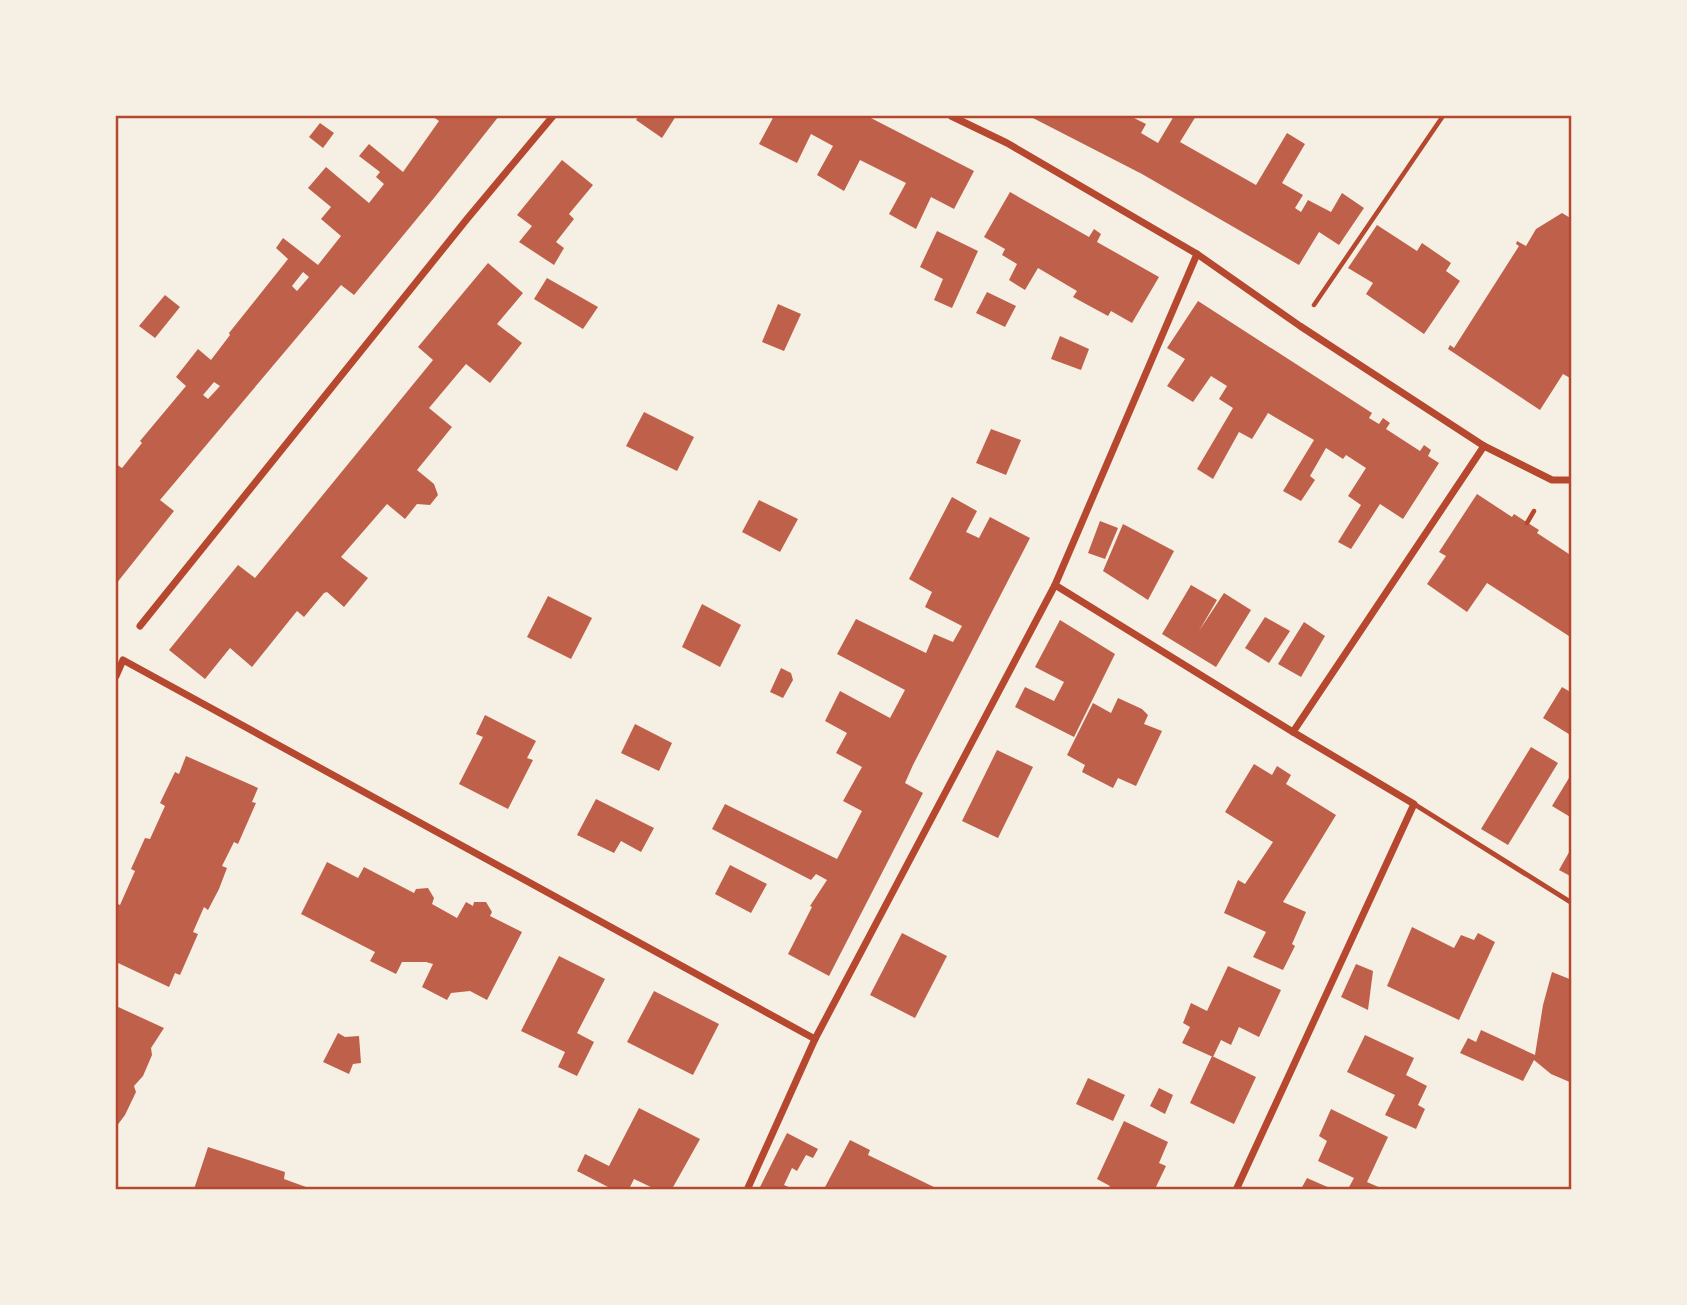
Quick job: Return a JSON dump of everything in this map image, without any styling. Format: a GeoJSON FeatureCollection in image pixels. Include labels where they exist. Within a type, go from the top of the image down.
{"type":"FeatureCollection","features":[{"type":"Feature","properties":{"kind":"street"},"geometry":{"type":"LineString","coordinates":[[140,626],[553,116]]}},
{"type":"Feature","properties":{"kind":"street"},"geometry":{"type":"LineString","coordinates":[[951,116],[1007,143],[1197,254],[1300,326],[1484,446],[1552,480],[1572,480]]}},
{"type":"Feature","properties":{"kind":"street"},"geometry":{"type":"LineString","coordinates":[[747,1189],[815,1039],[1055,585],[1197,254]]}},
{"type":"Feature","properties":{"kind":"street"},"geometry":{"type":"LineString","coordinates":[[1293,732],[1484,446]]}},
{"type":"Feature","properties":{"kind":"street"},"geometry":{"type":"LineString","coordinates":[[1055,585],[1413,804],[1236,1189]]}},
{"type":"Feature","properties":{"kind":"street"},"geometry":{"type":"LineString","coordinates":[[116,676],[122,660],[815,1039]]}},
{"type":"Feature","properties":{"kind":"lane"},"geometry":{"type":"LineString","coordinates":[[1413,804],[1572,903]]}},
{"type":"Feature","properties":{"kind":"path"},"geometry":{"type":"LineString","coordinates":[[1300,326],[1443,116]]}},
{"type":"Feature","properties":{"kind":"path"},"geometry":{"type":"LineString","coordinates":[[1527,523],[1534,511]]}},
{"type":"Feature","properties":{"kind":"building"},"geometry":{"type":"Polygon","coordinates":[[[432,116],[499,116],[354,295],[341,285],[160,500],[174,511],[116,584],[116,464],[122,468],[142,443],[140,441],[186,386],[176,377],[198,349],[211,360],[288,259],[276,248],[283,238],[318,265],[341,236],[321,219],[331,207],[308,188],[326,167],[369,203],[384,184],[376,177],[380,172],[359,156],[369,144],[403,172],[439,121],[432,116]],[[303,272],[292,286],[297,291],[309,277],[303,272]],[[214,382],[203,395],[208,399],[220,386],[214,382]]]}},
{"type":"Feature","properties":{"kind":"building"},"geometry":{"type":"Polygon","coordinates":[[[639,116],[676,116],[662,138],[636,120],[639,116]]]}},
{"type":"Feature","properties":{"kind":"building"},"geometry":{"type":"Polygon","coordinates":[[[774,116],[867,116],[974,171],[954,209],[931,197],[916,229],[889,214],[906,183],[860,160],[844,191],[817,175],[833,146],[811,134],[797,163],[759,144],[774,116]]]}},
{"type":"Feature","properties":{"kind":"building"},"geometry":{"type":"Polygon","coordinates":[[[1029,116],[1130,116],[1146,124],[1141,133],[1158,143],[1174,116],[1196,116],[1180,142],[1256,185],[1287,133],[1305,144],[1282,183],[1303,195],[1295,208],[1301,212],[1308,200],[1331,212],[1342,193],[1364,208],[1339,245],[1319,232],[1299,265],[1142,174],[1029,116]]]}},
{"type":"Feature","properties":{"kind":"building"},"geometry":{"type":"Polygon","coordinates":[[[320,123],[334,133],[323,148],[309,137],[320,123]]]}},
{"type":"Feature","properties":{"kind":"building"},"geometry":{"type":"Polygon","coordinates":[[[562,160],[593,185],[569,214],[574,219],[556,242],[564,248],[554,265],[519,242],[532,226],[517,215],[562,160]]]}},
{"type":"Feature","properties":{"kind":"building"},"geometry":{"type":"Polygon","coordinates":[[[1010,192],[1089,237],[1094,229],[1101,234],[1097,242],[1159,277],[1132,323],[1111,311],[1108,316],[1073,297],[1077,291],[1038,268],[1025,290],[1009,280],[1017,264],[1002,255],[1005,249],[984,237],[1010,192]]]}},
{"type":"Feature","properties":{"kind":"building"},"geometry":{"type":"Polygon","coordinates":[[[1562,213],[1572,219],[1572,379],[1563,374],[1540,410],[1448,349],[1450,345],[1454,348],[1519,246],[1517,241],[1526,246],[1536,229],[1562,213]]]}},
{"type":"Feature","properties":{"kind":"building"},"geometry":{"type":"Polygon","coordinates":[[[1377,225],[1417,251],[1422,243],[1451,263],[1446,271],[1460,281],[1424,334],[1366,294],[1373,283],[1348,268],[1377,225]]]}},
{"type":"Feature","properties":{"kind":"building"},"geometry":{"type":"Polygon","coordinates":[[[937,231],[978,251],[952,308],[934,300],[943,279],[920,267],[937,231]]]}},
{"type":"Feature","properties":{"kind":"building"},"geometry":{"type":"Polygon","coordinates":[[[488,263],[523,293],[497,324],[522,343],[490,383],[466,364],[429,408],[452,427],[417,470],[434,484],[438,495],[430,505],[417,504],[405,519],[387,504],[341,557],[368,578],[344,607],[327,592],[324,593],[304,617],[297,611],[252,667],[230,648],[205,679],[169,650],[238,565],[255,578],[433,360],[418,347],[488,263]]]}},
{"type":"Feature","properties":{"kind":"building"},"geometry":{"type":"Polygon","coordinates":[[[547,278],[598,307],[583,329],[534,299],[547,278]]]}},
{"type":"Feature","properties":{"kind":"building"},"geometry":{"type":"Polygon","coordinates":[[[987,292],[1016,306],[1005,327],[976,313],[987,292]]]}},
{"type":"Feature","properties":{"kind":"building"},"geometry":{"type":"Polygon","coordinates":[[[165,295],[180,307],[155,338],[139,326],[165,295]]]}},
{"type":"Feature","properties":{"kind":"building"},"geometry":{"type":"Polygon","coordinates":[[[1198,301],[1372,413],[1369,418],[1379,424],[1383,418],[1390,423],[1386,429],[1420,451],[1424,445],[1431,450],[1428,456],[1439,463],[1403,519],[1380,504],[1351,549],[1338,542],[1361,505],[1348,496],[1366,468],[1346,455],[1343,459],[1326,448],[1310,476],[1315,480],[1301,501],[1283,491],[1314,440],[1268,413],[1252,439],[1239,432],[1213,479],[1197,469],[1233,408],[1219,399],[1227,386],[1211,376],[1193,402],[1167,386],[1185,359],[1167,348],[1198,301]]]}},
{"type":"Feature","properties":{"kind":"building"},"geometry":{"type":"Polygon","coordinates":[[[778,304],[801,314],[784,351],[762,342],[778,304]]]}},
{"type":"Feature","properties":{"kind":"building"},"geometry":{"type":"Polygon","coordinates":[[[1060,336],[1089,349],[1081,370],[1051,359],[1060,336]]]}},
{"type":"Feature","properties":{"kind":"building"},"geometry":{"type":"Polygon","coordinates":[[[644,412],[694,437],[677,471],[626,446],[644,412]]]}},
{"type":"Feature","properties":{"kind":"building"},"geometry":{"type":"Polygon","coordinates":[[[991,429],[1021,440],[1006,475],[976,463],[991,429]]]}},
{"type":"Feature","properties":{"kind":"building"},"geometry":{"type":"Polygon","coordinates":[[[1477,494],[1512,517],[1514,514],[1539,530],[1537,533],[1572,556],[1572,638],[1487,583],[1467,612],[1427,584],[1446,556],[1439,552],[1477,494]]]}},
{"type":"Feature","properties":{"kind":"building"},"geometry":{"type":"Polygon","coordinates":[[[952,497],[977,511],[966,532],[979,538],[990,517],[1030,538],[913,765],[905,783],[923,793],[829,976],[788,954],[812,907],[810,906],[827,880],[816,874],[811,880],[712,829],[725,804],[837,859],[862,811],[843,801],[862,767],[836,753],[847,733],[825,721],[840,691],[890,718],[905,690],[837,654],[856,619],[926,653],[934,634],[953,642],[962,626],[925,607],[932,592],[909,579],[952,497]]]}},
{"type":"Feature","properties":{"kind":"building"},"geometry":{"type":"Polygon","coordinates":[[[759,500],[798,519],[780,552],[742,532],[759,500]]]}},
{"type":"Feature","properties":{"kind":"building"},"geometry":{"type":"Polygon","coordinates":[[[1100,521],[1118,528],[1105,559],[1088,553],[1100,521]]]}},
{"type":"Feature","properties":{"kind":"building"},"geometry":{"type":"Polygon","coordinates":[[[1123,524],[1174,551],[1148,600],[1103,571],[1123,524]]]}},
{"type":"Feature","properties":{"kind":"building"},"geometry":{"type":"Polygon","coordinates":[[[1191,585],[1217,600],[1199,631],[1224,593],[1251,610],[1216,667],[1162,634],[1191,585]]]}},
{"type":"Feature","properties":{"kind":"building"},"geometry":{"type":"Polygon","coordinates":[[[548,596],[592,618],[571,659],[527,637],[548,596]]]}},
{"type":"Feature","properties":{"kind":"building"},"geometry":{"type":"Polygon","coordinates":[[[702,604],[741,625],[720,667],[682,647],[702,604]]]}},
{"type":"Feature","properties":{"kind":"building"},"geometry":{"type":"Polygon","coordinates":[[[1265,617],[1290,631],[1269,663],[1245,648],[1265,617]]]}},
{"type":"Feature","properties":{"kind":"building"},"geometry":{"type":"Polygon","coordinates":[[[1060,620],[1115,654],[1074,737],[1015,707],[1025,687],[1054,701],[1064,682],[1035,667],[1060,620]]]}},
{"type":"Feature","properties":{"kind":"building"},"geometry":{"type":"Polygon","coordinates":[[[1304,622],[1325,636],[1301,677],[1278,664],[1304,622]]]}},
{"type":"Feature","properties":{"kind":"building"},"geometry":{"type":"Polygon","coordinates":[[[781,668],[791,673],[793,680],[783,698],[770,692],[781,668]]]}},
{"type":"Feature","properties":{"kind":"building"},"geometry":{"type":"Polygon","coordinates":[[[1562,687],[1572,693],[1572,736],[1543,718],[1562,687]]]}},
{"type":"Feature","properties":{"kind":"building"},"geometry":{"type":"Polygon","coordinates":[[[1118,698],[1142,709],[1148,715],[1144,724],[1162,731],[1136,786],[1118,778],[1113,788],[1082,772],[1085,765],[1067,755],[1093,703],[1111,713],[1118,698]]]}},
{"type":"Feature","properties":{"kind":"building"},"geometry":{"type":"Polygon","coordinates":[[[485,715],[536,741],[527,758],[533,760],[508,809],[459,784],[483,737],[476,734],[485,715]]]}},
{"type":"Feature","properties":{"kind":"building"},"geometry":{"type":"Polygon","coordinates":[[[635,724],[672,743],[659,771],[621,753],[635,724]]]}},
{"type":"Feature","properties":{"kind":"building"},"geometry":{"type":"Polygon","coordinates":[[[1531,747],[1558,763],[1508,845],[1481,829],[1531,747]]]}},
{"type":"Feature","properties":{"kind":"building"},"geometry":{"type":"Polygon","coordinates":[[[997,750],[1033,767],[998,838],[962,821],[997,750]]]}},
{"type":"Feature","properties":{"kind":"building"},"geometry":{"type":"Polygon","coordinates":[[[186,756],[258,788],[252,802],[256,803],[238,844],[234,842],[222,866],[227,868],[219,889],[208,910],[204,907],[193,932],[198,934],[180,975],[175,973],[169,987],[116,962],[116,903],[120,905],[135,871],[131,869],[145,838],[150,839],[165,806],[160,803],[175,772],[179,774],[186,756]]]}},
{"type":"Feature","properties":{"kind":"building"},"geometry":{"type":"Polygon","coordinates":[[[1254,764],[1272,775],[1277,766],[1291,775],[1286,784],[1336,815],[1283,902],[1306,912],[1292,944],[1295,946],[1283,970],[1253,957],[1266,932],[1224,913],[1238,880],[1245,884],[1273,842],[1225,812],[1254,764]]]}},
{"type":"Feature","properties":{"kind":"building"},"geometry":{"type":"Polygon","coordinates":[[[1572,773],[1572,818],[1552,806],[1572,773]]]}},
{"type":"Feature","properties":{"kind":"building"},"geometry":{"type":"Polygon","coordinates":[[[596,799],[654,828],[641,852],[621,841],[614,853],[577,835],[596,799]]]}},
{"type":"Feature","properties":{"kind":"building"},"geometry":{"type":"Polygon","coordinates":[[[1572,847],[1572,877],[1559,870],[1572,847]]]}},
{"type":"Feature","properties":{"kind":"building"},"geometry":{"type":"Polygon","coordinates":[[[327,862],[358,878],[364,867],[414,893],[416,889],[428,888],[434,898],[432,904],[457,918],[466,902],[473,906],[474,902],[486,902],[492,912],[490,916],[522,932],[487,1000],[470,991],[451,993],[447,1000],[422,987],[433,964],[402,962],[396,974],[370,961],[375,952],[301,914],[327,862]]]}},
{"type":"Feature","properties":{"kind":"building"},"geometry":{"type":"Polygon","coordinates":[[[730,865],[767,884],[751,913],[715,894],[730,865]]]}},
{"type":"Feature","properties":{"kind":"building"},"geometry":{"type":"Polygon","coordinates":[[[1412,927],[1454,948],[1461,935],[1474,940],[1478,933],[1495,942],[1459,1020],[1387,986],[1412,927]]]}},
{"type":"Feature","properties":{"kind":"building"},"geometry":{"type":"Polygon","coordinates":[[[902,933],[947,956],[915,1018],[870,995],[902,933]]]}},
{"type":"Feature","properties":{"kind":"building"},"geometry":{"type":"Polygon","coordinates":[[[559,956],[605,979],[577,1033],[594,1042],[577,1076],[558,1067],[565,1052],[521,1031],[559,956]]]}},
{"type":"Feature","properties":{"kind":"building"},"geometry":{"type":"Polygon","coordinates":[[[1356,964],[1373,971],[1368,1010],[1341,997],[1356,964]]]}},
{"type":"Feature","properties":{"kind":"building"},"geometry":{"type":"Polygon","coordinates":[[[1228,966],[1281,990],[1259,1037],[1239,1027],[1231,1045],[1221,1040],[1213,1057],[1182,1043],[1190,1027],[1183,1023],[1191,1003],[1207,1011],[1228,966]]]}},
{"type":"Feature","properties":{"kind":"building"},"geometry":{"type":"Polygon","coordinates":[[[1552,972],[1572,980],[1572,1083],[1551,1074],[1534,1060],[1523,1081],[1460,1053],[1468,1038],[1476,1042],[1481,1030],[1535,1055],[1543,1005],[1552,972]]]}},
{"type":"Feature","properties":{"kind":"building"},"geometry":{"type":"Polygon","coordinates":[[[654,991],[719,1024],[693,1075],[627,1042],[654,991]]]}},
{"type":"Feature","properties":{"kind":"building"},"geometry":{"type":"Polygon","coordinates":[[[116,1006],[164,1028],[151,1048],[152,1055],[143,1076],[134,1086],[136,1092],[116,1127],[116,1006]]]}},
{"type":"Feature","properties":{"kind":"building"},"geometry":{"type":"Polygon","coordinates":[[[338,1033],[345,1037],[359,1036],[361,1063],[353,1064],[349,1074],[323,1062],[338,1033]]]}},
{"type":"Feature","properties":{"kind":"building"},"geometry":{"type":"Polygon","coordinates":[[[1365,1035],[1414,1058],[1406,1075],[1427,1086],[1418,1105],[1425,1109],[1416,1129],[1385,1115],[1395,1095],[1347,1072],[1365,1035]]]}},
{"type":"Feature","properties":{"kind":"building"},"geometry":{"type":"Polygon","coordinates":[[[1212,1056],[1256,1077],[1234,1124],[1190,1103],[1212,1056]]]}},
{"type":"Feature","properties":{"kind":"building"},"geometry":{"type":"Polygon","coordinates":[[[1088,1078],[1125,1095],[1113,1121],[1076,1104],[1088,1078]]]}},
{"type":"Feature","properties":{"kind":"building"},"geometry":{"type":"Polygon","coordinates":[[[1159,1088],[1173,1095],[1165,1114],[1150,1106],[1159,1088]]]}},
{"type":"Feature","properties":{"kind":"building"},"geometry":{"type":"Polygon","coordinates":[[[639,1108],[700,1139],[672,1189],[655,1189],[634,1179],[629,1189],[612,1189],[577,1171],[585,1154],[609,1166],[639,1108]]]}},
{"type":"Feature","properties":{"kind":"building"},"geometry":{"type":"Polygon","coordinates":[[[1331,1109],[1388,1137],[1367,1182],[1383,1189],[1348,1189],[1354,1178],[1318,1161],[1327,1141],[1319,1136],[1331,1109]]]}},
{"type":"Feature","properties":{"kind":"building"},"geometry":{"type":"Polygon","coordinates":[[[1124,1121],[1168,1142],[1159,1163],[1166,1166],[1155,1189],[1108,1189],[1110,1186],[1097,1179],[1124,1121]]]}},
{"type":"Feature","properties":{"kind":"building"},"geometry":{"type":"Polygon","coordinates":[[[787,1133],[818,1149],[813,1158],[806,1155],[797,1171],[792,1168],[784,1185],[793,1189],[759,1189],[787,1133]]]}},
{"type":"Feature","properties":{"kind":"building"},"geometry":{"type":"Polygon","coordinates":[[[850,1140],[870,1150],[868,1155],[938,1189],[824,1189],[850,1140]]]}},
{"type":"Feature","properties":{"kind":"building"},"geometry":{"type":"Polygon","coordinates":[[[208,1147],[285,1172],[284,1179],[306,1189],[194,1189],[208,1147]]]}},
{"type":"Feature","properties":{"kind":"building"},"geometry":{"type":"Polygon","coordinates":[[[1307,1178],[1332,1189],[1301,1189],[1307,1178]]]}}]}
